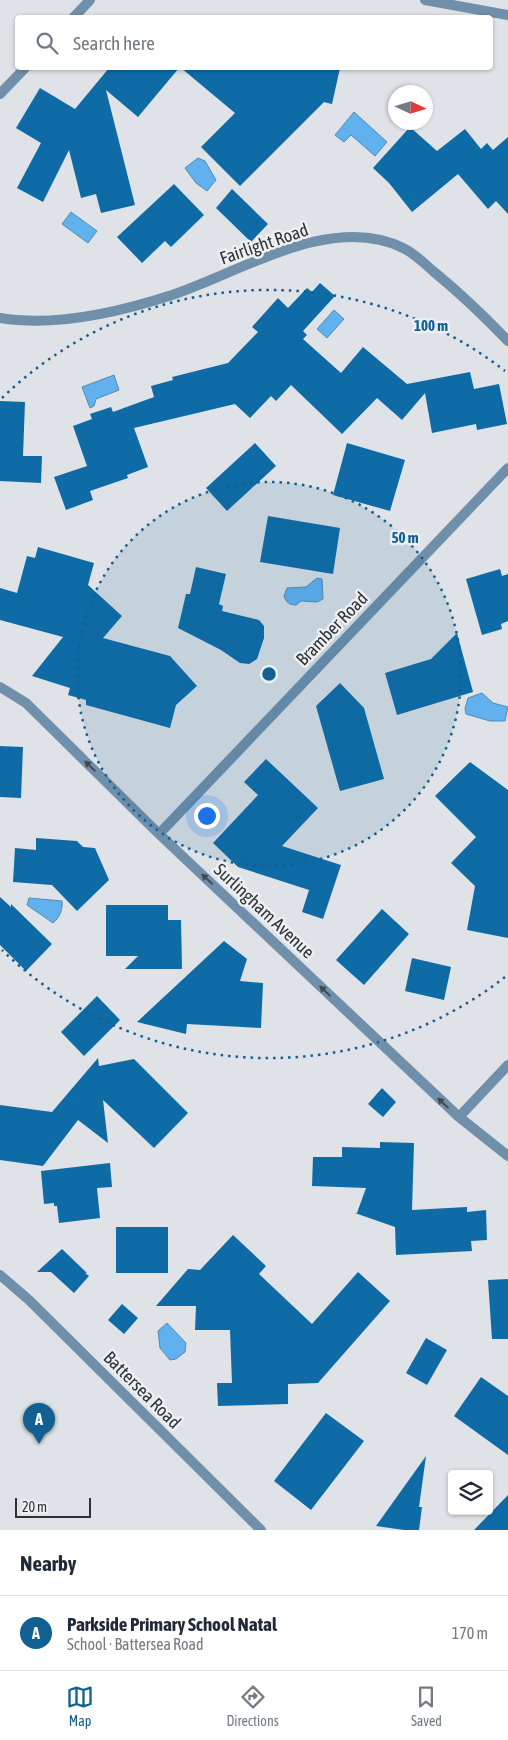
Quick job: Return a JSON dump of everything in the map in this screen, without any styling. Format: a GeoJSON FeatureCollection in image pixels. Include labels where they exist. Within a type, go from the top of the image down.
{"type":"FeatureCollection","features":[{"type":"Feature","properties":{"kind":"street"},"geometry":{"type":"LineString","coordinates":[[76,15],[90,0]]}},
{"type":"Feature","properties":{"kind":"street"},"geometry":{"type":"LineString","coordinates":[[425,0],[508,15]]}},
{"type":"Feature","properties":{"kind":"street"},"geometry":{"type":"LineString","coordinates":[[0,94],[23,70]]}},
{"type":"Feature","properties":{"kind":"street","name":"Fairlight Road"},"geometry":{"type":"LineString","coordinates":[[0,318],[11,320],[59,320],[111,312],[172,295],[291,249],[332,238],[370,237],[404,248],[421,260],[462,295],[508,341]]}},
{"type":"Feature","properties":{"kind":"street","name":"Bramber Road"},"geometry":{"type":"LineString","coordinates":[[159,834],[508,468]]}},
{"type":"Feature","properties":{"kind":"street","name":"Surlingham Avenue"},"geometry":{"type":"LineString","coordinates":[[0,687],[26,703],[159,834],[458,1117],[508,1156]]}},
{"type":"Feature","properties":{"kind":"street"},"geometry":{"type":"LineString","coordinates":[[458,1117],[508,1065]]}},
{"type":"Feature","properties":{"kind":"street","name":"Battersea Road"},"geometry":{"type":"LineString","coordinates":[[0,1275],[36,1307],[261,1530]]}},
{"type":"Feature","properties":{"kind":"water"},"geometry":{"type":"Polygon","coordinates":[[[354,112],[387,142],[375,156],[351,135],[344,142],[335,135],[354,112]]]}},
{"type":"Feature","properties":{"kind":"water"},"geometry":{"type":"Polygon","coordinates":[[[198,158],[205,161],[216,180],[207,191],[196,183],[185,168],[198,158]]]}},
{"type":"Feature","properties":{"kind":"water"},"geometry":{"type":"Polygon","coordinates":[[[71,212],[97,231],[88,243],[62,224],[71,212]]]}},
{"type":"Feature","properties":{"kind":"water"},"geometry":{"type":"Polygon","coordinates":[[[334,310],[344,319],[327,338],[317,329],[334,310]]]}},
{"type":"Feature","properties":{"kind":"water"},"geometry":{"type":"Polygon","coordinates":[[[114,375],[119,390],[96,399],[94,406],[90,408],[82,387],[114,375]]]}},
{"type":"Feature","properties":{"kind":"water"},"geometry":{"type":"Polygon","coordinates":[[[317,578],[322,579],[323,599],[317,602],[301,601],[296,605],[290,604],[287,601],[284,596],[287,588],[306,587],[317,578]]]}},
{"type":"Feature","properties":{"kind":"water"},"geometry":{"type":"Polygon","coordinates":[[[482,693],[493,703],[508,707],[505,721],[490,721],[466,714],[465,709],[468,698],[482,693]]]}},
{"type":"Feature","properties":{"kind":"water"},"geometry":{"type":"Polygon","coordinates":[[[29,898],[62,901],[58,918],[53,923],[27,905],[29,898]]]}},
{"type":"Feature","properties":{"kind":"water"},"geometry":{"type":"Polygon","coordinates":[[[167,1323],[186,1343],[185,1352],[176,1359],[170,1360],[160,1348],[158,1331],[167,1323]]]}},
{"type":"Feature","properties":{"kind":"building"},"geometry":{"type":"Polygon","coordinates":[[[107,70],[177,70],[138,117],[106,90],[135,205],[101,213],[96,194],[81,198],[69,150],[43,202],[17,188],[41,143],[16,128],[40,88],[75,109],[107,70]]]}},
{"type":"Feature","properties":{"kind":"building"},"geometry":{"type":"Polygon","coordinates":[[[183,70],[340,70],[332,104],[324,102],[240,186],[201,147],[235,113],[183,70]]]}},
{"type":"Feature","properties":{"kind":"building"},"geometry":{"type":"Polygon","coordinates":[[[465,129],[481,149],[487,143],[493,150],[508,137],[508,214],[496,201],[488,209],[458,174],[412,212],[389,183],[373,168],[407,130],[413,130],[437,151],[465,129]]]}},
{"type":"Feature","properties":{"kind":"building"},"geometry":{"type":"Polygon","coordinates":[[[174,184],[204,215],[171,247],[165,241],[142,263],[117,237],[174,184]]]}},
{"type":"Feature","properties":{"kind":"building"},"geometry":{"type":"Polygon","coordinates":[[[232,189],[268,224],[251,242],[216,208],[232,189]]]}},
{"type":"Feature","properties":{"kind":"building"},"geometry":{"type":"Polygon","coordinates":[[[320,283],[335,296],[303,331],[307,335],[303,339],[341,373],[363,347],[407,384],[470,372],[474,389],[499,384],[507,424],[477,430],[476,424],[432,433],[425,393],[402,420],[377,398],[342,434],[291,385],[276,401],[271,396],[250,418],[235,404],[134,428],[148,467],[127,475],[128,478],[90,491],[93,500],[66,510],[54,477],[87,466],[73,426],[92,419],[90,414],[111,407],[113,412],[154,397],[151,386],[173,380],[172,377],[228,363],[258,332],[252,327],[278,298],[288,308],[307,288],[312,292],[320,283]]]}},
{"type":"Feature","properties":{"kind":"building"},"geometry":{"type":"Polygon","coordinates":[[[0,401],[25,402],[23,456],[42,456],[41,483],[0,481],[0,401]]]}},
{"type":"Feature","properties":{"kind":"building"},"geometry":{"type":"Polygon","coordinates":[[[255,443],[276,466],[227,511],[206,488],[255,443]]]}},
{"type":"Feature","properties":{"kind":"building"},"geometry":{"type":"Polygon","coordinates":[[[347,443],[405,460],[390,511],[333,495],[347,443]]]}},
{"type":"Feature","properties":{"kind":"building"},"geometry":{"type":"Polygon","coordinates":[[[268,516],[340,528],[333,574],[260,562],[268,516]]]}},
{"type":"Feature","properties":{"kind":"building"},"geometry":{"type":"Polygon","coordinates":[[[38,547],[94,563],[88,585],[122,616],[103,638],[170,656],[197,686],[176,705],[170,728],[86,705],[86,700],[68,695],[70,688],[32,676],[63,637],[0,620],[0,588],[17,593],[27,556],[35,558],[38,547]]]}},
{"type":"Feature","properties":{"kind":"building"},"geometry":{"type":"Polygon","coordinates":[[[196,567],[226,574],[219,604],[223,606],[222,611],[259,620],[264,626],[264,638],[257,659],[249,664],[240,663],[221,650],[178,628],[186,594],[190,594],[196,567]]]}},
{"type":"Feature","properties":{"kind":"building"},"geometry":{"type":"Polygon","coordinates":[[[500,569],[502,576],[508,574],[508,621],[501,624],[502,629],[482,635],[466,579],[500,569]]]}},
{"type":"Feature","properties":{"kind":"building"},"geometry":{"type":"Polygon","coordinates":[[[457,633],[473,692],[397,715],[385,673],[431,659],[457,633]]]}},
{"type":"Feature","properties":{"kind":"building"},"geometry":{"type":"Polygon","coordinates":[[[340,683],[364,708],[384,779],[340,791],[316,706],[340,683]]]}},
{"type":"Feature","properties":{"kind":"building"},"geometry":{"type":"Polygon","coordinates":[[[0,746],[23,747],[21,798],[0,797],[0,746]]]}},
{"type":"Feature","properties":{"kind":"building"},"geometry":{"type":"Polygon","coordinates":[[[266,759],[318,808],[282,846],[341,865],[323,919],[302,912],[309,890],[238,867],[213,843],[258,795],[244,782],[266,759]]]}},
{"type":"Feature","properties":{"kind":"building"},"geometry":{"type":"Polygon","coordinates":[[[470,762],[508,790],[508,938],[467,930],[475,886],[451,863],[476,837],[435,796],[470,762]]]}},
{"type":"Feature","properties":{"kind":"building"},"geometry":{"type":"Polygon","coordinates":[[[36,838],[77,841],[83,847],[95,848],[109,880],[77,911],[52,885],[13,882],[15,848],[36,850],[36,838]]]}},
{"type":"Feature","properties":{"kind":"building"},"geometry":{"type":"Polygon","coordinates":[[[0,897],[11,907],[11,904],[52,944],[26,971],[0,945],[0,897]]]}},
{"type":"Feature","properties":{"kind":"building"},"geometry":{"type":"Polygon","coordinates":[[[106,905],[168,905],[168,920],[181,920],[182,969],[125,969],[138,956],[106,956],[106,905]]]}},
{"type":"Feature","properties":{"kind":"building"},"geometry":{"type":"Polygon","coordinates":[[[382,909],[409,934],[364,985],[336,960],[382,909]]]}},
{"type":"Feature","properties":{"kind":"building"},"geometry":{"type":"Polygon","coordinates":[[[224,941],[247,959],[240,981],[263,983],[261,1028],[187,1024],[186,1034],[137,1022],[224,941]]]}},
{"type":"Feature","properties":{"kind":"building"},"geometry":{"type":"Polygon","coordinates":[[[412,958],[451,967],[444,1000],[405,991],[412,958]]]}},
{"type":"Feature","properties":{"kind":"building"},"geometry":{"type":"Polygon","coordinates":[[[97,996],[120,1020],[84,1056],[61,1032],[97,996]]]}},
{"type":"Feature","properties":{"kind":"building"},"geometry":{"type":"Polygon","coordinates":[[[98,1058],[99,1066],[134,1059],[188,1113],[154,1148],[103,1100],[108,1143],[78,1120],[43,1166],[0,1160],[0,1105],[52,1112],[98,1058]]]}},
{"type":"Feature","properties":{"kind":"building"},"geometry":{"type":"Polygon","coordinates":[[[382,1088],[396,1102],[383,1117],[368,1104],[382,1088]]]}},
{"type":"Feature","properties":{"kind":"building"},"geometry":{"type":"Polygon","coordinates":[[[380,1142],[414,1143],[412,1210],[467,1207],[467,1212],[486,1210],[487,1240],[471,1241],[472,1251],[396,1255],[395,1227],[355,1213],[357,1213],[366,1188],[312,1186],[313,1157],[342,1157],[342,1147],[380,1148],[380,1142]]]}},
{"type":"Feature","properties":{"kind":"building"},"geometry":{"type":"Polygon","coordinates":[[[110,1163],[112,1187],[97,1188],[100,1218],[59,1223],[57,1206],[54,1206],[54,1203],[44,1204],[41,1171],[110,1163]]]}},
{"type":"Feature","properties":{"kind":"building"},"geometry":{"type":"Polygon","coordinates":[[[116,1227],[168,1227],[168,1273],[116,1273],[116,1227]]]}},
{"type":"Feature","properties":{"kind":"building"},"geometry":{"type":"Polygon","coordinates":[[[233,1235],[266,1266],[259,1274],[312,1324],[358,1272],[390,1301],[318,1383],[288,1384],[288,1404],[218,1406],[217,1383],[232,1383],[230,1330],[195,1330],[196,1306],[156,1306],[188,1269],[200,1270],[233,1235]]]}},
{"type":"Feature","properties":{"kind":"building"},"geometry":{"type":"Polygon","coordinates":[[[62,1249],[89,1276],[74,1293],[51,1272],[37,1272],[62,1249]]]}},
{"type":"Feature","properties":{"kind":"building"},"geometry":{"type":"Polygon","coordinates":[[[508,1279],[508,1339],[492,1339],[488,1280],[508,1279]]]}},
{"type":"Feature","properties":{"kind":"building"},"geometry":{"type":"Polygon","coordinates":[[[122,1304],[138,1318],[124,1334],[108,1320],[122,1304]]]}},
{"type":"Feature","properties":{"kind":"building"},"geometry":{"type":"Polygon","coordinates":[[[426,1338],[447,1350],[427,1385],[406,1373],[426,1338]]]}},
{"type":"Feature","properties":{"kind":"building"},"geometry":{"type":"Polygon","coordinates":[[[481,1377],[508,1396],[508,1455],[454,1416],[481,1377]]]}},
{"type":"Feature","properties":{"kind":"building"},"geometry":{"type":"Polygon","coordinates":[[[326,1413],[364,1441],[311,1510],[274,1481],[326,1413]]]}},
{"type":"Feature","properties":{"kind":"building"},"geometry":{"type":"Polygon","coordinates":[[[426,1456],[419,1507],[422,1507],[419,1530],[376,1526],[426,1456]]]}},
{"type":"Feature","properties":{"kind":"building"},"geometry":{"type":"Polygon","coordinates":[[[508,1495],[508,1530],[474,1530],[489,1515],[493,1515],[493,1510],[508,1495]]]}},
{"type":"Feature","properties":{"kind":"place","name":"Parkside Primary School Natal"},"geometry":{"type":"Point","coordinates":[39,1444]}}]}
